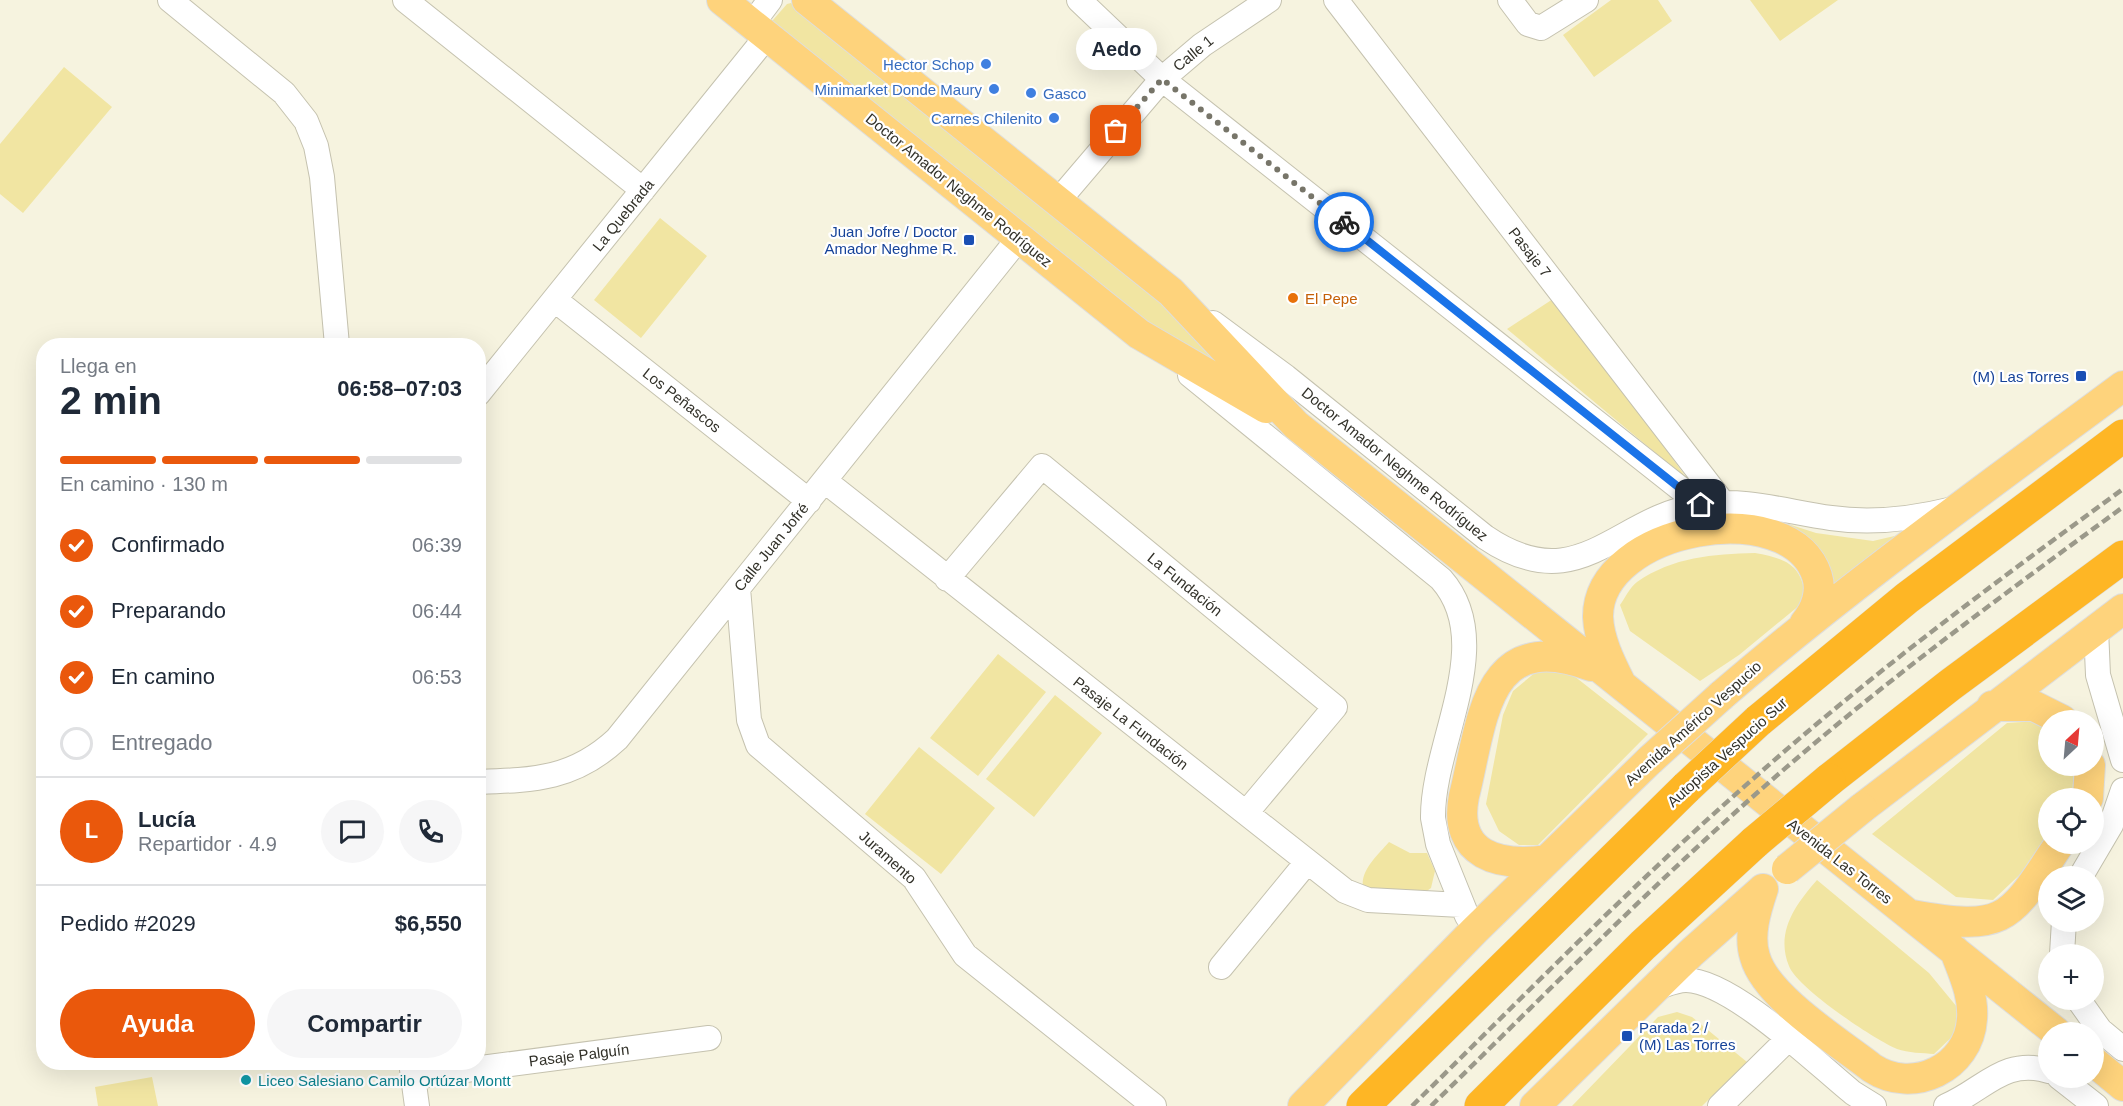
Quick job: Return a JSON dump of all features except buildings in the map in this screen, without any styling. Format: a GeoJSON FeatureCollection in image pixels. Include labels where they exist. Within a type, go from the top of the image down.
{"type":"FeatureCollection","features":[{"type":"Feature","properties":{"kind":"highway","name":"Autopista Vespucio Sur"},"geometry":{"type":"LineString","coordinates":[[1363,1106],[1687,787],[1758,722],[1907,598],[2123,436]]}},
{"type":"Feature","properties":{"kind":"highway"},"geometry":{"type":"LineString","coordinates":[[1481,1106],[1643,945],[1755,842],[1934,697],[2123,557]]}},
{"type":"Feature","properties":{"kind":"main road","name":"Doctor Amador Neghme Rodríguez"},"geometry":{"type":"LineString","coordinates":[[807,0],[1171,292],[1296,425],[1614,680]]}},
{"type":"Feature","properties":{"kind":"main road","name":"Doctor Amador Neghme Rodríguez"},"geometry":{"type":"LineString","coordinates":[[728,2],[1139,334],[1296,425]]}},
{"type":"Feature","properties":{"kind":"main road","name":"Avenida Américo Vespucio"},"geometry":{"type":"LineString","coordinates":[[1303,1106],[1468,918],[1547,860],[1650,760],[1722,695],[1800,628],[1955,509],[2123,387]]}},
{"type":"Feature","properties":{"kind":"main road"},"geometry":{"type":"LineString","coordinates":[[1614,680],[1603,644],[1598,617],[1600,602],[1607,584],[1623,564],[1646,549],[1676,537],[1707,530],[1742,530],[1771,536],[1797,548],[1814,568],[1819,589],[1811,615],[1800,628]]}},
{"type":"Feature","properties":{"kind":"main road"},"geometry":{"type":"LineString","coordinates":[[1535,1106],[1655,988],[1763,889],[1992,706],[2123,609]]}},
{"type":"Feature","properties":{"kind":"main road"},"geometry":{"type":"LineString","coordinates":[[1547,860],[1520,863],[1494,859],[1475,845],[1464,827],[1462,810],[1464,796],[1490,695],[1497,681],[1509,668],[1536,657],[1564,658],[1614,680]]}},
{"type":"Feature","properties":{"kind":"main road","name":"Avenida Las Torres"},"geometry":{"type":"LineString","coordinates":[[1614,680],[2044,1022]]}},
{"type":"Feature","properties":{"kind":"main road"},"geometry":{"type":"LineString","coordinates":[[1992,706],[2034,706],[2042,710]]}},
{"type":"Feature","properties":{"kind":"main road"},"geometry":{"type":"LineString","coordinates":[[1907,914],[1962,923],[1983,922],[1999,918],[2014,907],[2027,892],[2053,854]]}},
{"type":"Feature","properties":{"kind":"main road"},"geometry":{"type":"LineString","coordinates":[[1763,889],[1754,924],[1753,941],[1755,960],[1765,977],[1788,1002],[1872,1068],[1887,1076],[1908,1080],[1933,1074],[1955,1060],[1964,1047],[1971,1026],[1972,1010],[1967,981],[1955,951]]}},
{"type":"Feature","properties":{"kind":"main road"},"geometry":{"type":"LineString","coordinates":[[2104,1070],[2123,1086]]}},
{"type":"Feature","properties":{"kind":"street"},"geometry":{"type":"LineString","coordinates":[[170,0],[284,93],[296,106],[312,133],[322,177],[337,338]]}},
{"type":"Feature","properties":{"kind":"street"},"geometry":{"type":"LineString","coordinates":[[405,0],[643,190]]}},
{"type":"Feature","properties":{"kind":"street","name":"La Quebrada"},"geometry":{"type":"LineString","coordinates":[[486,384],[643,190],[760,30],[770,0]]}},
{"type":"Feature","properties":{"kind":"street"},"geometry":{"type":"LineString","coordinates":[[1079,0],[1162,79],[1712,504]]}},
{"type":"Feature","properties":{"kind":"street","name":"Calle 1"},"geometry":{"type":"LineString","coordinates":[[1058,201],[1162,79],[1202,45],[1269,0]]}},
{"type":"Feature","properties":{"kind":"street","name":"Pasaje 7"},"geometry":{"type":"LineString","coordinates":[[1336,0],[1712,504]]}},
{"type":"Feature","properties":{"kind":"street"},"geometry":{"type":"LineString","coordinates":[[1510,0],[1528,24],[1541,28],[1586,0]]}},
{"type":"Feature","properties":{"kind":"street","name":"Calle Juan Jofré"},"geometry":{"type":"LineString","coordinates":[[486,782],[556,776],[574,769],[605,750],[629,726],[1019,238]]}},
{"type":"Feature","properties":{"kind":"street","name":"Doctor Amador Neghme Rodríguez"},"geometry":{"type":"LineString","coordinates":[[1171,292],[1286,377],[1485,537],[1514,554],[1547,561],[1580,557],[1664,515],[1712,504],[1770,506],[1832,519],[1864,521],[1914,518],[1955,509]]}},
{"type":"Feature","properties":{"kind":"street","name":"Los Peñascos"},"geometry":{"type":"LineString","coordinates":[[555,300],[809,501]]}},
{"type":"Feature","properties":{"kind":"street","name":"Doctor Amador Neghme Rodríguez"},"geometry":{"type":"LineString","coordinates":[[1139,334],[1441,579],[1454,596],[1464,623],[1465,644],[1433,818],[1438,844],[1468,918]]}},
{"type":"Feature","properties":{"kind":"street","name":"La Fundación"},"geometry":{"type":"LineString","coordinates":[[947,579],[1042,466],[1335,707],[1246,813]]}},
{"type":"Feature","properties":{"kind":"street","name":"Pasaje La Fundación"},"geometry":{"type":"LineString","coordinates":[[825,481],[1307,862],[1356,897],[1468,918]]}},
{"type":"Feature","properties":{"kind":"street","name":"Juramento"},"geometry":{"type":"LineString","coordinates":[[738,588],[749,720],[758,745],[914,878],[965,955],[1154,1106]]}},
{"type":"Feature","properties":{"kind":"street"},"geometry":{"type":"LineString","coordinates":[[2096,629],[2098,675],[2123,760]]}},
{"type":"Feature","properties":{"kind":"street"},"geometry":{"type":"LineString","coordinates":[[2087,866],[2111,825],[2123,790]]}},
{"type":"Feature","properties":{"kind":"street"},"geometry":{"type":"LineString","coordinates":[[1221,967],[1307,862]]}},
{"type":"Feature","properties":{"kind":"street"},"geometry":{"type":"LineString","coordinates":[[1655,988],[1686,980],[1716,987],[1853,1093],[1874,1106]]}},
{"type":"Feature","properties":{"kind":"street"},"geometry":{"type":"LineString","coordinates":[[2086,1010],[2100,1030],[2123,1049]]}},
{"type":"Feature","properties":{"kind":"street","name":"Pasaje Palguín"},"geometry":{"type":"LineString","coordinates":[[486,1061],[710,1038]]}},
{"type":"Feature","properties":{"kind":"street"},"geometry":{"type":"LineString","coordinates":[[1720,1106],[1787,1040]]}},
{"type":"Feature","properties":{"kind":"street"},"geometry":{"type":"LineString","coordinates":[[1956,1104],[2004,1071],[2025,1067],[2038,1069]]}},
{"type":"Feature","properties":{"kind":"street"},"geometry":{"type":"LineString","coordinates":[[412,1070],[417,1106]]}},
{"type":"Feature","properties":{"kind":"street"},"geometry":{"type":"LineString","coordinates":[[2074,1088],[2096,1106]]}},
{"type":"Feature","properties":{"kind":"shaded area"},"geometry":{"type":"Polygon","coordinates":[[[1611,0],[1658,0],[1672,21],[1594,77],[1563,35],[1611,0]]]}},
{"type":"Feature","properties":{"kind":"shaded area"},"geometry":{"type":"Polygon","coordinates":[[[1750,0],[1838,0],[1780,41],[1750,0]]]}},
{"type":"Feature","properties":{"kind":"shaded area"},"geometry":{"type":"Polygon","coordinates":[[[791,3],[1174,308],[1224,362],[1218,371],[1173,345],[772,26],[773,20],[787,4],[791,3]]]}},
{"type":"Feature","properties":{"kind":"shaded area"},"geometry":{"type":"Polygon","coordinates":[[[64,67],[112,107],[23,213],[0,194],[0,144],[64,67]]]}},
{"type":"Feature","properties":{"kind":"shaded area"},"geometry":{"type":"Polygon","coordinates":[[[660,218],[707,256],[641,338],[594,300],[660,218]]]}},
{"type":"Feature","properties":{"kind":"shaded area"},"geometry":{"type":"Polygon","coordinates":[[[1556,297],[1688,480],[1507,329],[1556,297]]]}},
{"type":"Feature","properties":{"kind":"shaded area"},"geometry":{"type":"Polygon","coordinates":[[[1785,523],[1816,533],[1873,541],[1903,534],[1833,589],[1789,536],[1785,523]]]}},
{"type":"Feature","properties":{"kind":"shaded area"},"geometry":{"type":"Polygon","coordinates":[[[1755,553],[1785,561],[1797,571],[1806,600],[1739,655],[1700,681],[1630,631],[1620,605],[1637,582],[1665,567],[1694,558],[1755,553]]]}},
{"type":"Feature","properties":{"kind":"shaded area"},"geometry":{"type":"Polygon","coordinates":[[[998,654],[1046,692],[978,776],[930,738],[998,654]]]}},
{"type":"Feature","properties":{"kind":"shaded area"},"geometry":{"type":"Polygon","coordinates":[[[1537,671],[1569,672],[1648,734],[1538,845],[1519,845],[1499,831],[1486,804],[1503,715],[1513,691],[1537,671]]]}},
{"type":"Feature","properties":{"kind":"shaded area"},"geometry":{"type":"Polygon","coordinates":[[[1055,695],[1102,733],[1034,817],[986,779],[1055,695]]]}},
{"type":"Feature","properties":{"kind":"shaded area"},"geometry":{"type":"Polygon","coordinates":[[[2038,722],[2038,776],[2073,776],[2073,788],[2038,788],[2038,853],[2030,865],[1993,900],[1956,897],[1872,834],[2007,723],[2038,722]]]}},
{"type":"Feature","properties":{"kind":"shaded area"},"geometry":{"type":"Polygon","coordinates":[[[919,747],[995,808],[941,874],[865,814],[919,747]]]}},
{"type":"Feature","properties":{"kind":"shaded area"},"geometry":{"type":"Polygon","coordinates":[[[1389,842],[1410,853],[1427,853],[1435,871],[1431,888],[1421,895],[1363,888],[1367,869],[1389,842]]]}},
{"type":"Feature","properties":{"kind":"shaded area"},"geometry":{"type":"Polygon","coordinates":[[[1817,880],[1929,973],[1957,1007],[1956,1033],[1934,1054],[1906,1051],[1886,1044],[1821,1000],[1795,976],[1785,954],[1786,930],[1795,909],[1817,880]]]}},
{"type":"Feature","properties":{"kind":"shaded area"},"geometry":{"type":"Polygon","coordinates":[[[1677,1012],[1692,1017],[1747,1062],[1702,1106],[1572,1106],[1658,1017],[1677,1012]]]}},
{"type":"Feature","properties":{"kind":"shaded area"},"geometry":{"type":"Polygon","coordinates":[[[152,1077],[158,1106],[98,1106],[95,1087],[152,1077]]]}},
{"type":"Feature","properties":{"kind":"railway"},"geometry":{"type":"LineString","coordinates":[[1412,1106],[1623,898],[1798,739],[1935,629],[2123,489]]}},
{"type":"Feature","properties":{"kind":"railway"},"geometry":{"type":"LineString","coordinates":[[1431,1106],[1660,882],[1802,754],[1920,658],[2123,507]]}},
{"type":"Feature","properties":{"kind":"way so far"},"geometry":{"type":"LineString","coordinates":[[1116,131],[1162,79],[1344,222]]}},
{"type":"Feature","properties":{"kind":"place","name":"Hector Schop"},"geometry":{"type":"Point","coordinates":[986,64]}},
{"type":"Feature","properties":{"kind":"place","name":"Minimarket Donde Maury"},"geometry":{"type":"Point","coordinates":[994,89]}},
{"type":"Feature","properties":{"kind":"place","name":"Gasco"},"geometry":{"type":"Point","coordinates":[1031,93]}},
{"type":"Feature","properties":{"kind":"place","name":"Carnes Chilenito"},"geometry":{"type":"Point","coordinates":[1054,118]}},
{"type":"Feature","properties":{"kind":"place","name":"Aedo"},"geometry":{"type":"Point","coordinates":[1116,131]}},
{"type":"Feature","properties":{"kind":"place","name":"Juan Jofre / Doctor Amador Neghme R."},"geometry":{"type":"Point","coordinates":[969,240]}},
{"type":"Feature","properties":{"kind":"place","name":"El Pepe"},"geometry":{"type":"Point","coordinates":[1293,298]}},
{"type":"Feature","properties":{"kind":"place","name":"(M) Las Torres"},"geometry":{"type":"Point","coordinates":[2081,376]}},
{"type":"Feature","properties":{"kind":"place","name":"Parada 2 / (M) Las Torres"},"geometry":{"type":"Point","coordinates":[1627,1036]}},
{"type":"Feature","properties":{"kind":"place","name":"Liceo Salesiano Camilo Ortúzar Montt"},"geometry":{"type":"Point","coordinates":[246,1080]}},
{"type":"Feature","properties":{"kind":"route"},"geometry":{"type":"LineString","coordinates":[[1344,222],[1701,505]]}}]}
